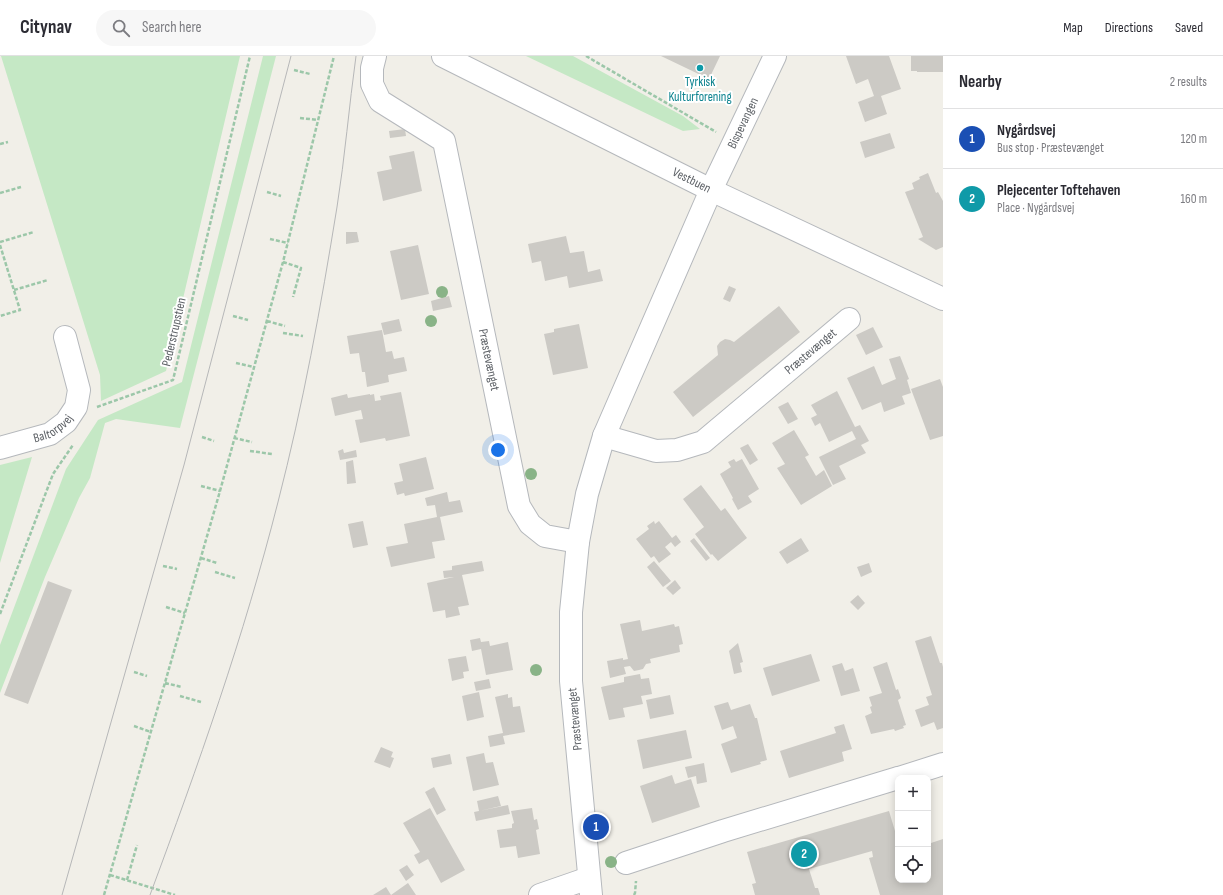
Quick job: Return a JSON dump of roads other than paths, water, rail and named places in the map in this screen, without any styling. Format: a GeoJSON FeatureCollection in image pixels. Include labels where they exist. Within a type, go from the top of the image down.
{"type":"FeatureCollection","features":[{"type":"Feature","properties":{"kind":"street","name":"Præstevænget"},"geometry":{"type":"LineString","coordinates":[[375,56],[372,68],[372,84],[380,101],[444,141],[520,506],[530,524],[545,536],[578,542]]}},
{"type":"Feature","properties":{"kind":"street","name":"Vestbuen"},"geometry":{"type":"LineString","coordinates":[[443,56],[711,190],[943,299]]}},
{"type":"Feature","properties":{"kind":"street","name":"Bispevangen"},"geometry":{"type":"LineString","coordinates":[[711,190],[774,56]]}},
{"type":"Feature","properties":{"kind":"street","name":"Præstevænget"},"geometry":{"type":"LineString","coordinates":[[590,886],[571,681],[571,612],[578,542],[586,494],[604,436],[711,190]]}},
{"type":"Feature","properties":{"kind":"street","name":"Præstevænget"},"geometry":{"type":"LineString","coordinates":[[604,436],[656,452],[677,450],[703,442],[849,319]]}},
{"type":"Feature","properties":{"kind":"street","name":"Baltorpvej"},"geometry":{"type":"LineString","coordinates":[[0,448],[50,434],[66,422],[76,407],[80,390],[65,337]]}},
{"type":"Feature","properties":{"kind":"street"},"geometry":{"type":"LineString","coordinates":[[908,775],[943,764]]}},
{"type":"Feature","properties":{"kind":"street"},"geometry":{"type":"LineString","coordinates":[[626,862],[722,831],[895,779]]}},
{"type":"Feature","properties":{"kind":"street"},"geometry":{"type":"LineString","coordinates":[[540,895],[590,886]]}},
{"type":"Feature","properties":{"kind":"tram line"},"geometry":{"type":"LineString","coordinates":[[62,895],[184,465],[291,56]]}},
{"type":"Feature","properties":{"kind":"tram line"},"geometry":{"type":"LineString","coordinates":[[150,895],[203,749],[235,651],[265,552],[287,466],[311,355],[331,244],[356,56]]}},
{"type":"Feature","properties":{"kind":"place","name":"Tyrkisk Kulturforening"},"geometry":{"type":"Point","coordinates":[700,68]}},
{"type":"Feature","properties":{"kind":"place","name":"Nygårdsvej"},"geometry":{"type":"Point","coordinates":[596,827]}},
{"type":"Feature","properties":{"kind":"place","name":"Plejecenter Toftehaven"},"geometry":{"type":"Point","coordinates":[804,854]}}]}
